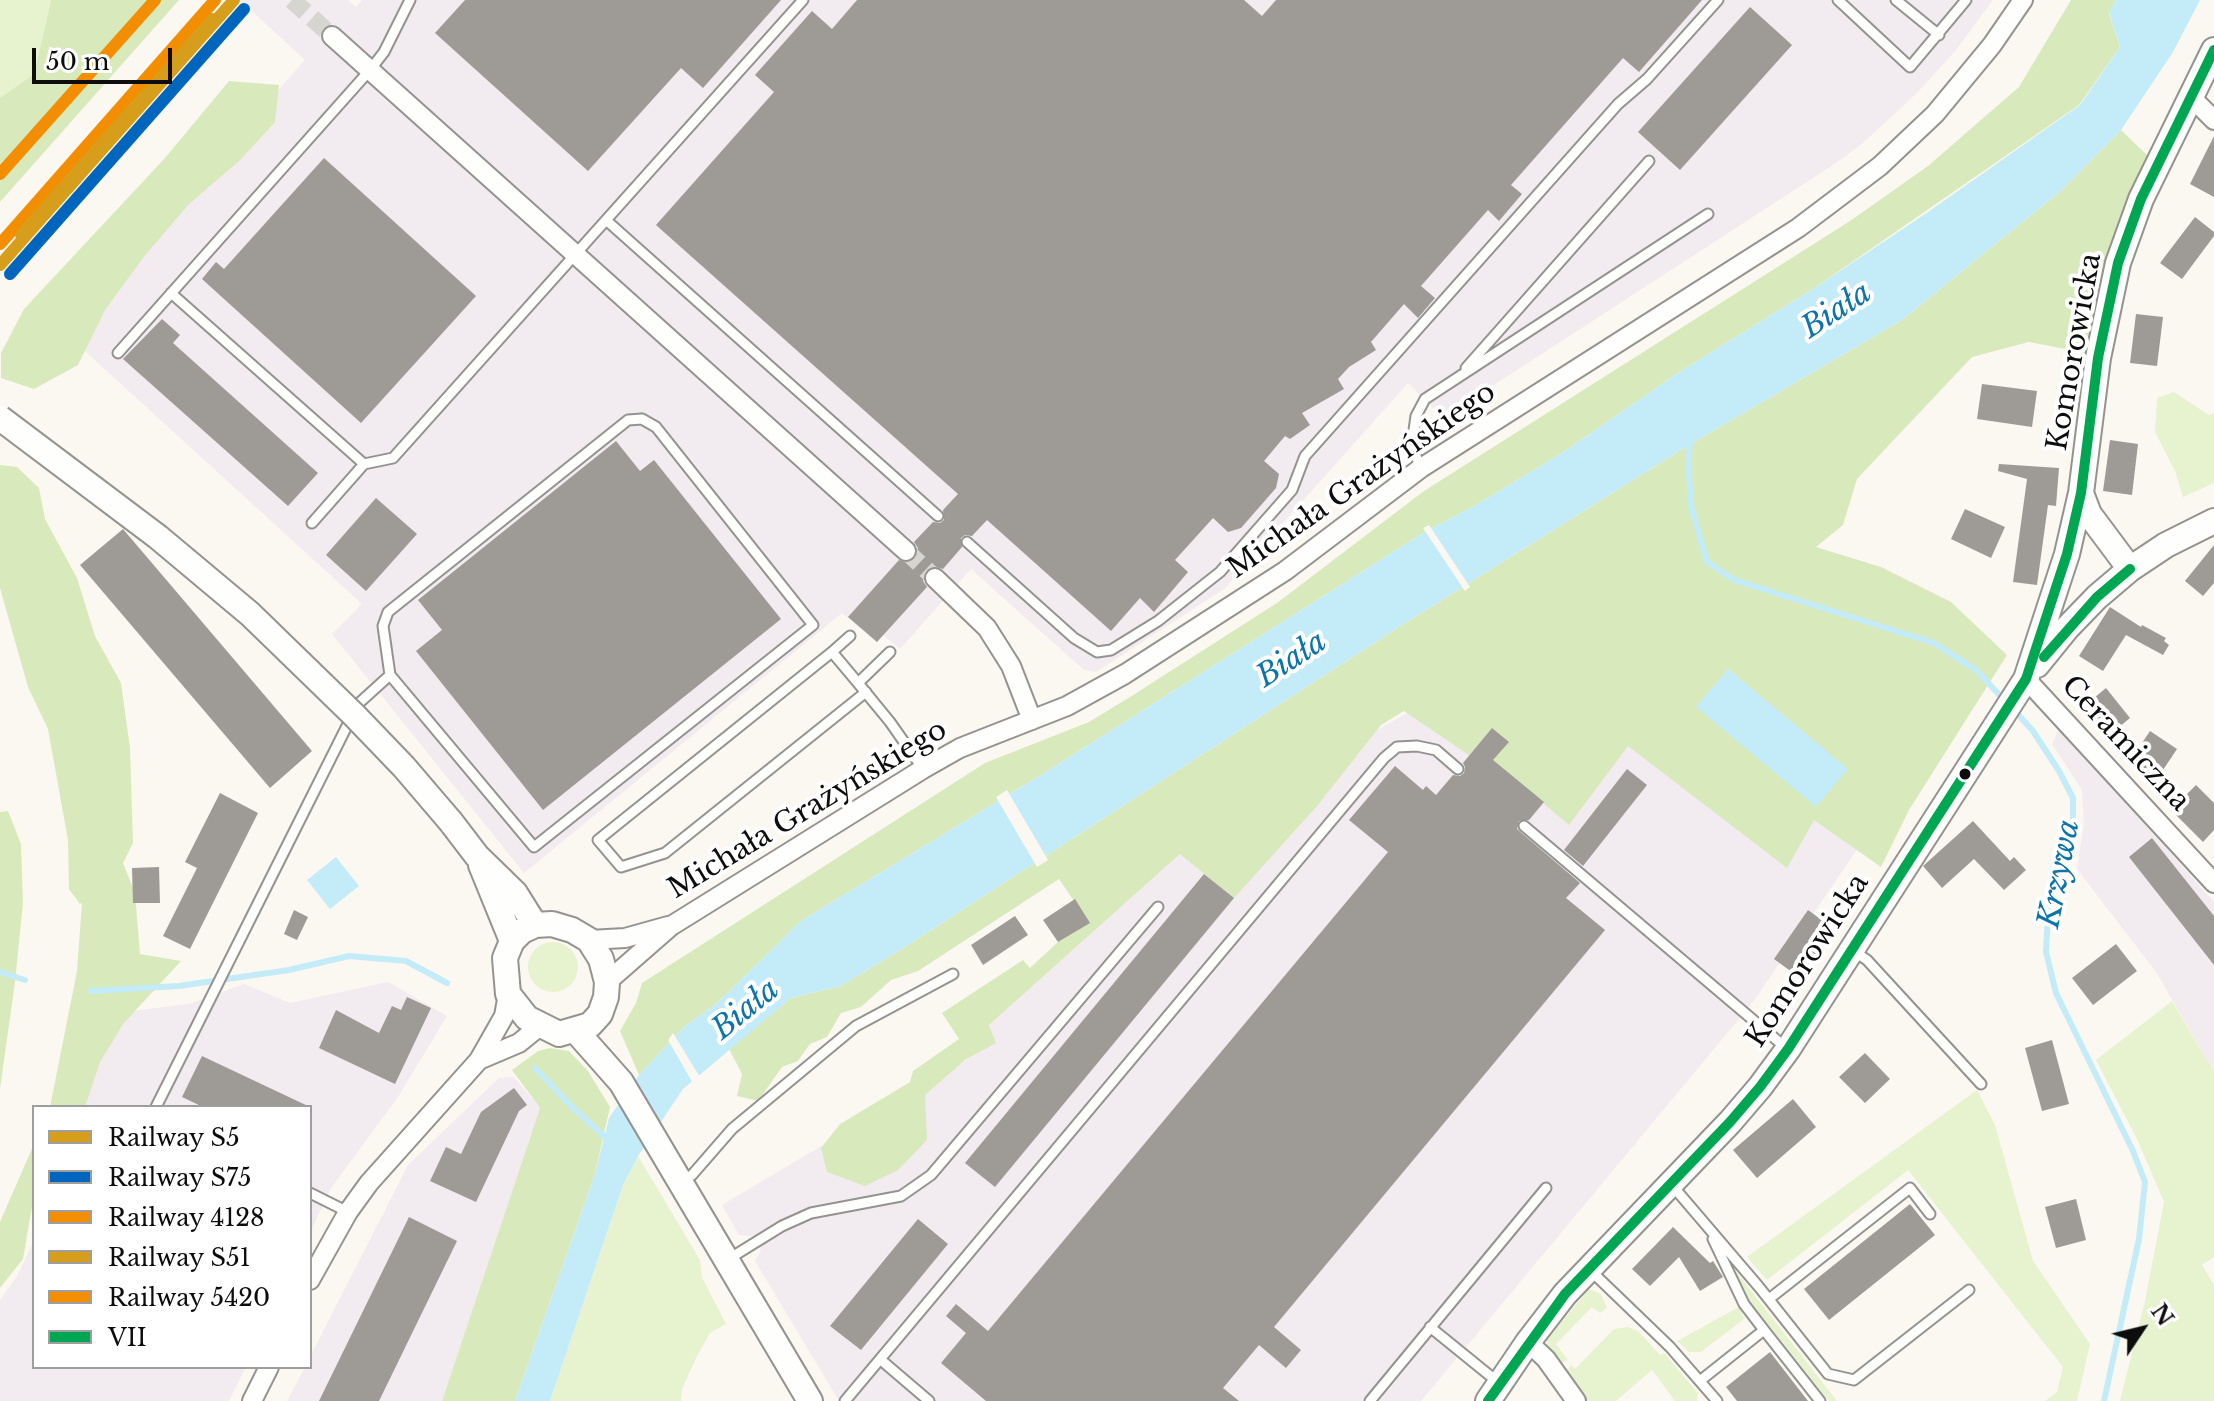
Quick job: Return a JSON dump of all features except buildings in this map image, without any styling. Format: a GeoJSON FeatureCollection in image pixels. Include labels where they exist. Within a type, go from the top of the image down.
{"type":"FeatureCollection","features":[{"type":"Feature","properties":{"kind":"street","name":"Michała Grażyńskiego"},"geometry":{"type":"LineString","coordinates":[[607,982],[671,926],[923,769],[960,748],[1096,693],[1285,571],[1421,468],[1840,199],[1935,114],[1992,45],[2023,0]]}},
{"type":"Feature","properties":{"kind":"street"},"geometry":{"type":"LineString","coordinates":[[332,36],[906,551]]}},
{"type":"Feature","properties":{"kind":"street","name":"Komorowicka"},"geometry":{"type":"LineString","coordinates":[[1494,1392],[1528,1342],[1589,1269],[1730,1122],[1788,1049],[2023,684],[2067,554],[2081,493],[2098,358],[2118,263],[2141,199],[2214,50]]}},
{"type":"Feature","properties":{"kind":"street"},"geometry":{"type":"LineString","coordinates":[[2190,96],[2214,120]]}},
{"type":"Feature","properties":{"kind":"street"},"geometry":{"type":"LineString","coordinates":[[0,418],[158,537],[250,614],[404,767],[477,856],[515,893],[535,925]]}},
{"type":"Feature","properties":{"kind":"street","name":"Komorowicka"},"geometry":{"type":"LineString","coordinates":[[2081,493],[2089,514],[2130,569]]}},
{"type":"Feature","properties":{"kind":"street"},"geometry":{"type":"LineString","coordinates":[[2023,684],[2067,628],[2097,597],[2130,569],[2166,545],[2214,521]]}},
{"type":"Feature","properties":{"kind":"street"},"geometry":{"type":"LineString","coordinates":[[935,578],[987,628],[1011,666],[1032,720]]}},
{"type":"Feature","properties":{"kind":"street","name":"Ceramiczna"},"geometry":{"type":"LineString","coordinates":[[2023,684],[2214,883]]}},
{"type":"Feature","properties":{"kind":"street"},"geometry":{"type":"LineString","coordinates":[[477,856],[512,941]]}},
{"type":"Feature","properties":{"kind":"street"},"geometry":{"type":"LineString","coordinates":[[312,1276],[348,1212],[377,1174],[479,1060],[504,1016],[508,994],[505,958],[512,941],[522,931],[535,925],[552,924],[572,930],[589,940],[601,959],[607,982],[600,1014],[590,1025],[559,1034],[527,1018],[508,994]]}},
{"type":"Feature","properties":{"kind":"street","name":"Michała Grażyńskiego"},"geometry":{"type":"LineString","coordinates":[[589,940],[625,938],[671,926]]}},
{"type":"Feature","properties":{"kind":"street"},"geometry":{"type":"LineString","coordinates":[[600,1014],[621,1082]]}},
{"type":"Feature","properties":{"kind":"street"},"geometry":{"type":"LineString","coordinates":[[479,1060],[519,1043],[540,1026]]}},
{"type":"Feature","properties":{"kind":"street"},"geometry":{"type":"LineString","coordinates":[[575,1030],[621,1082],[810,1401]]}},
{"type":"Feature","properties":{"kind":"street"},"geometry":{"type":"LineString","coordinates":[[1528,1342],[1546,1359],[1576,1401]]}},
{"type":"Feature","properties":{"kind":"street"},"geometry":{"type":"LineString","coordinates":[[252,1401],[268,1369]]}},
{"type":"Feature","properties":{"kind":"lane"},"geometry":{"type":"LineString","coordinates":[[118,353],[370,70],[384,52],[410,0]]}},
{"type":"Feature","properties":{"kind":"lane"},"geometry":{"type":"LineString","coordinates":[[312,523],[364,464],[393,458],[803,0]]}},
{"type":"Feature","properties":{"kind":"lane"},"geometry":{"type":"LineString","coordinates":[[967,542],[1074,638],[1097,652],[1111,650],[1158,621],[1220,572],[1292,490],[1305,456],[1618,104],[1647,79],[1718,0]]}},
{"type":"Feature","properties":{"kind":"lane"},"geometry":{"type":"LineString","coordinates":[[1838,0],[1910,67],[1966,0]]}},
{"type":"Feature","properties":{"kind":"lane"},"geometry":{"type":"LineString","coordinates":[[1896,0],[1939,35]]}},
{"type":"Feature","properties":{"kind":"lane"},"geometry":{"type":"LineString","coordinates":[[1457,378],[1649,161]]}},
{"type":"Feature","properties":{"kind":"lane"},"geometry":{"type":"LineString","coordinates":[[1421,468],[1413,437],[1420,406],[1425,399],[1708,214]]}},
{"type":"Feature","properties":{"kind":"lane"},"geometry":{"type":"LineString","coordinates":[[606,220],[938,516]]}},
{"type":"Feature","properties":{"kind":"lane"},"geometry":{"type":"LineString","coordinates":[[171,293],[364,464]]}},
{"type":"Feature","properties":{"kind":"lane"},"geometry":{"type":"LineString","coordinates":[[642,419],[656,427],[813,625],[534,847],[390,675],[383,626],[388,612],[628,420],[642,419]]}},
{"type":"Feature","properties":{"kind":"lane"},"geometry":{"type":"LineString","coordinates":[[850,636],[598,840],[621,867],[665,853],[866,692]]}},
{"type":"Feature","properties":{"kind":"lane"},"geometry":{"type":"LineString","coordinates":[[832,652],[923,769]]}},
{"type":"Feature","properties":{"kind":"lane"},"geometry":{"type":"LineString","coordinates":[[858,683],[890,652]]}},
{"type":"Feature","properties":{"kind":"lane"},"geometry":{"type":"LineString","coordinates":[[157,1105],[358,704],[390,675]]}},
{"type":"Feature","properties":{"kind":"lane"},"geometry":{"type":"LineString","coordinates":[[845,1401],[1384,758],[1397,747],[1417,746],[1436,750],[1458,769]]}},
{"type":"Feature","properties":{"kind":"lane"},"geometry":{"type":"LineString","coordinates":[[1524,826],[1788,1049]]}},
{"type":"Feature","properties":{"kind":"lane"},"geometry":{"type":"LineString","coordinates":[[727,1260],[782,1226],[811,1213],[901,1196],[931,1175],[1158,907]]}},
{"type":"Feature","properties":{"kind":"lane"},"geometry":{"type":"LineString","coordinates":[[1852,950],[1867,960],[1981,1084]]}},
{"type":"Feature","properties":{"kind":"lane"},"geometry":{"type":"LineString","coordinates":[[677,1175],[692,1175],[732,1129],[856,1026],[953,974]]}},
{"type":"Feature","properties":{"kind":"lane"},"geometry":{"type":"LineString","coordinates":[[1671,1184],[1828,1374],[1854,1380],[1969,1290]]}},
{"type":"Feature","properties":{"kind":"lane"},"geometry":{"type":"LineString","coordinates":[[1370,1401],[1546,1188]]}},
{"type":"Feature","properties":{"kind":"lane"},"geometry":{"type":"LineString","coordinates":[[1769,1299],[1910,1188],[1930,1214]]}},
{"type":"Feature","properties":{"kind":"lane"},"geometry":{"type":"LineString","coordinates":[[312,1194],[348,1212]]}},
{"type":"Feature","properties":{"kind":"lane"},"geometry":{"type":"LineString","coordinates":[[1707,1225],[1744,1304],[1820,1401]]}},
{"type":"Feature","properties":{"kind":"lane"},"geometry":{"type":"LineString","coordinates":[[1589,1269],[1701,1380],[1717,1401]]}},
{"type":"Feature","properties":{"kind":"lane"},"geometry":{"type":"LineString","coordinates":[[1430,1327],[1494,1392]]}},
{"type":"Feature","properties":{"kind":"lane"},"geometry":{"type":"LineString","coordinates":[[1701,1380],[1764,1330]]}},
{"type":"Feature","properties":{"kind":"lane"},"geometry":{"type":"LineString","coordinates":[[881,1360],[929,1401]]}},
{"type":"Feature","properties":{"kind":"shaded area"},"geometry":{"type":"Polygon","coordinates":[[[240,0],[348,0],[356,7],[362,0],[1993,0],[1956,50],[1917,93],[1863,143],[1836,163],[1443,418],[1408,383],[1224,589],[1096,672],[1084,670],[971,569],[900,649],[883,635],[877,642],[842,613],[524,873],[332,634],[362,604],[75,342],[204,173],[305,60],[240,0]]]}},
{"type":"Feature","properties":{"kind":"shaded area"},"geometry":{"type":"Polygon","coordinates":[[[1669,567],[1957,703],[1753,1002],[1421,1401],[839,1401],[755,1261],[761,1250],[753,1236],[739,1235],[722,1205],[995,1043],[989,1025],[1180,854],[1384,726],[1669,567]]]}},
{"type":"Feature","properties":{"kind":"shaded area"},"geometry":{"type":"Polygon","coordinates":[[[2059,728],[2214,902],[2214,1072],[2156,972],[2077,869],[2084,823],[2082,790],[2052,744],[2059,728]]]}},
{"type":"Feature","properties":{"kind":"shaded area"},"geometry":{"type":"Polygon","coordinates":[[[388,982],[447,1016],[398,1097],[331,1188],[312,1229],[312,1105],[82,1105],[107,1014],[189,1004],[244,984],[290,1003],[388,982]]]}},
{"type":"Feature","properties":{"kind":"shaded area"},"geometry":{"type":"Polygon","coordinates":[[[514,1077],[540,1108],[442,1401],[287,1401],[304,1369],[312,1369],[312,1353],[408,1165],[499,1078],[514,1077]]]}},
{"type":"Feature","properties":{"kind":"shaded area"},"geometry":{"type":"Polygon","coordinates":[[[32,1245],[32,1369],[245,1369],[229,1401],[0,1401],[0,1300],[17,1276],[32,1245]]]}},
{"type":"Feature","properties":{"kind":"green space"},"geometry":{"type":"Polygon","coordinates":[[[0,0],[51,0],[34,74],[0,98],[0,0]]]}},
{"type":"Feature","properties":{"kind":"green space"},"geometry":{"type":"Polygon","coordinates":[[[51,0],[179,0],[0,202],[0,98],[34,74],[51,0]]]}},
{"type":"Feature","properties":{"kind":"green space"},"geometry":{"type":"Polygon","coordinates":[[[2071,0],[2116,0],[2109,14],[2120,47],[2079,105],[1816,287],[1678,373],[1562,453],[1423,533],[1041,775],[801,921],[716,1004],[684,1027],[639,1075],[620,1031],[636,1003],[642,983],[985,763],[1089,722],[1130,697],[1277,603],[1424,491],[1850,221],[1928,166],[2019,87],[2071,0]]]}},
{"type":"Feature","properties":{"kind":"green space"},"geometry":{"type":"Polygon","coordinates":[[[229,81],[279,85],[275,122],[240,160],[188,205],[143,258],[105,310],[78,365],[34,389],[1,378],[1,353],[24,309],[165,158],[229,81]]]}},
{"type":"Feature","properties":{"kind":"green space"},"geometry":{"type":"Polygon","coordinates":[[[2121,130],[2148,156],[2128,202],[2091,354],[2029,342],[1972,357],[1857,479],[1843,525],[1816,547],[1881,567],[1951,602],[2007,655],[1909,810],[1881,867],[1814,820],[1787,868],[1628,746],[1569,825],[1493,760],[1508,742],[1492,728],[1469,755],[1404,711],[1381,725],[1317,806],[1234,898],[1180,854],[989,1025],[996,1043],[965,1060],[925,1095],[927,1140],[898,1170],[865,1186],[827,1172],[821,1148],[840,1124],[910,1082],[913,1071],[959,1039],[942,1013],[1023,960],[1030,968],[1058,942],[1089,923],[1059,879],[918,971],[891,980],[861,1007],[841,1013],[827,1037],[810,1044],[798,1061],[782,1067],[758,1101],[737,1096],[742,1074],[729,1049],[791,998],[841,986],[902,949],[1396,629],[1684,448],[1902,320],[2062,190],[2121,130]],[[1728,669],[1696,707],[1847,770],[1728,669]]]}},
{"type":"Feature","properties":{"kind":"green space"},"geometry":{"type":"Polygon","coordinates":[[[2174,392],[2209,415],[2214,413],[2214,483],[2183,497],[2175,471],[2155,432],[2157,398],[2174,392]]]}},
{"type":"Feature","properties":{"kind":"green space"},"geometry":{"type":"Polygon","coordinates":[[[0,465],[17,467],[39,488],[45,519],[77,578],[95,636],[121,683],[130,748],[133,843],[123,863],[135,893],[140,954],[181,961],[123,1024],[100,1062],[86,1105],[50,1105],[77,971],[82,903],[69,889],[68,840],[48,729],[28,687],[0,588],[0,465]]]}},
{"type":"Feature","properties":{"kind":"green space"},"geometry":{"type":"Polygon","coordinates":[[[8,811],[21,844],[23,903],[0,1089],[0,812],[8,811]]]}},
{"type":"Feature","properties":{"kind":"green space"},"geometry":{"type":"Polygon","coordinates":[[[553,942],[571,949],[578,967],[571,985],[553,992],[535,985],[528,967],[535,949],[553,942]]]}},
{"type":"Feature","properties":{"kind":"green space"},"geometry":{"type":"Polygon","coordinates":[[[2172,1001],[2214,1072],[2214,1257],[2202,1265],[2214,1285],[2214,1401],[2120,1401],[2145,1301],[2164,1202],[2138,1141],[2096,1060],[2172,1001]]]}},
{"type":"Feature","properties":{"kind":"green space"},"geometry":{"type":"Polygon","coordinates":[[[550,1048],[569,1051],[588,1071],[610,1107],[595,1174],[515,1401],[442,1401],[540,1108],[512,1070],[538,1051],[550,1048]]]}},
{"type":"Feature","properties":{"kind":"green space"},"geometry":{"type":"Polygon","coordinates":[[[1977,1090],[1995,1125],[2033,1261],[2090,1344],[2077,1401],[2045,1401],[2057,1392],[2063,1367],[1908,1170],[1767,1280],[1747,1257],[1977,1090]]]}},
{"type":"Feature","properties":{"kind":"green space"},"geometry":{"type":"Polygon","coordinates":[[[32,1149],[32,1207],[23,1259],[0,1288],[0,1222],[32,1149]]]}},
{"type":"Feature","properties":{"kind":"green space"},"geometry":{"type":"Polygon","coordinates":[[[638,1156],[700,1260],[702,1277],[726,1324],[710,1333],[682,1389],[681,1401],[550,1401],[623,1185],[638,1156]]]}},
{"type":"Feature","properties":{"kind":"green space"},"geometry":{"type":"Polygon","coordinates":[[[1732,1266],[1837,1401],[1829,1401],[1749,1300],[1732,1266]]]}},
{"type":"Feature","properties":{"kind":"green space"},"geometry":{"type":"Polygon","coordinates":[[[1589,1289],[1601,1294],[1607,1308],[1600,1313],[1592,1307],[1556,1344],[1568,1360],[1560,1363],[1560,1367],[1548,1352],[1547,1340],[1589,1289]]]}},
{"type":"Feature","properties":{"kind":"green space"},"geometry":{"type":"Polygon","coordinates":[[[1739,1307],[1744,1319],[1701,1352],[1689,1352],[1677,1341],[1739,1307]]]}},
{"type":"Feature","properties":{"kind":"green space"},"geometry":{"type":"Polygon","coordinates":[[[1628,1327],[1638,1331],[1660,1355],[1664,1353],[1698,1393],[1697,1401],[1675,1401],[1652,1370],[1616,1401],[1587,1401],[1563,1370],[1571,1365],[1575,1369],[1614,1329],[1628,1327]]]}},
{"type":"Feature","properties":{"kind":"water","name":"Biała"},"geometry":{"type":"Polygon","coordinates":[[[2116,0],[2200,0],[2173,52],[2121,130],[2062,190],[1902,320],[1684,448],[1396,629],[902,949],[841,986],[791,998],[683,1089],[638,1156],[623,1185],[550,1401],[515,1401],[595,1174],[609,1118],[639,1075],[684,1027],[716,1004],[801,921],[1041,775],[1423,533],[1562,453],[1678,373],[1816,287],[1928,212],[2080,105],[2120,47],[2109,13],[2116,0]]]}},
{"type":"Feature","properties":{"kind":"water"},"geometry":{"type":"Polygon","coordinates":[[[1728,669],[1848,769],[1816,807],[1696,707],[1728,669]]]}},
{"type":"Feature","properties":{"kind":"water"},"geometry":{"type":"Polygon","coordinates":[[[336,857],[359,886],[330,909],[307,880],[336,857]]]}},
{"type":"Feature","properties":{"kind":"pier"},"geometry":{"type":"Polygon","coordinates":[[[1429,525],[1470,587],[1465,591],[1423,528],[1429,525]]]}},
{"type":"Feature","properties":{"kind":"pier"},"geometry":{"type":"Polygon","coordinates":[[[1007,790],[1048,860],[1037,867],[996,797],[1007,790]]]}},
{"type":"Feature","properties":{"kind":"pier"},"geometry":{"type":"Polygon","coordinates":[[[673,1033],[701,1079],[694,1085],[668,1040],[673,1033]]]}},
{"type":"Feature","properties":{"kind":"waterway","name":"Krzywa"},"geometry":{"type":"LineString","coordinates":[[1691,438],[1688,458],[1691,507],[1707,562],[1734,580],[1934,643],[1977,671],[2005,701]]}},
{"type":"Feature","properties":{"kind":"waterway","name":"Krzywa"},"geometry":{"type":"LineString","coordinates":[[2013,709],[2033,731],[2073,798],[2073,834],[2066,866],[2053,894],[2048,915],[2046,952],[2056,993],[2145,1182],[2139,1239],[2104,1401]]}},
{"type":"Feature","properties":{"kind":"waterway"},"geometry":{"type":"LineString","coordinates":[[91,991],[179,986],[289,970],[349,956],[406,961],[447,983]]}},
{"type":"Feature","properties":{"kind":"waterway"},"geometry":{"type":"LineString","coordinates":[[0,972],[25,980]]}},
{"type":"Feature","properties":{"kind":"waterway"},"geometry":{"type":"LineString","coordinates":[[535,1068],[609,1141]]}},
{"type":"Feature","properties":{"kind":"tunnel"},"geometry":{"type":"LineString","coordinates":[[292,0],[332,36]]}},
{"type":"Feature","properties":{"kind":"tunnel"},"geometry":{"type":"LineString","coordinates":[[906,551],[935,578]]}},
{"type":"Feature","properties":{"kind":"rail line","name":"5420"},"geometry":{"type":"LineString","coordinates":[[0,174],[155,0]]}},
{"type":"Feature","properties":{"kind":"rail line","name":"4128"},"geometry":{"type":"LineString","coordinates":[[0,244],[215,0]]}},
{"type":"Feature","properties":{"kind":"rail line","name":"S5"},"geometry":{"type":"LineString","coordinates":[[0,265],[234,0]]}},
{"type":"Feature","properties":{"kind":"rail line","name":"S75"},"geometry":{"type":"LineString","coordinates":[[10,274],[244,9]]}},
{"type":"Feature","properties":{"kind":"rail line","name":"S51"},"geometry":{"type":"LineString","coordinates":[[21,235],[213,19]]}},
{"type":"Feature","properties":{"kind":"transit line","name":"VII"},"geometry":{"type":"LineString","coordinates":[[1488,1401],[1565,1294],[1760,1087],[1788,1049],[2026,679],[2067,554],[2081,493],[2098,358],[2118,263],[2141,199],[2214,50]]}},
{"type":"Feature","properties":{"kind":"transit line","name":"VII"},"geometry":{"type":"LineString","coordinates":[[2044,657],[2097,597],[2130,569]]}}]}
